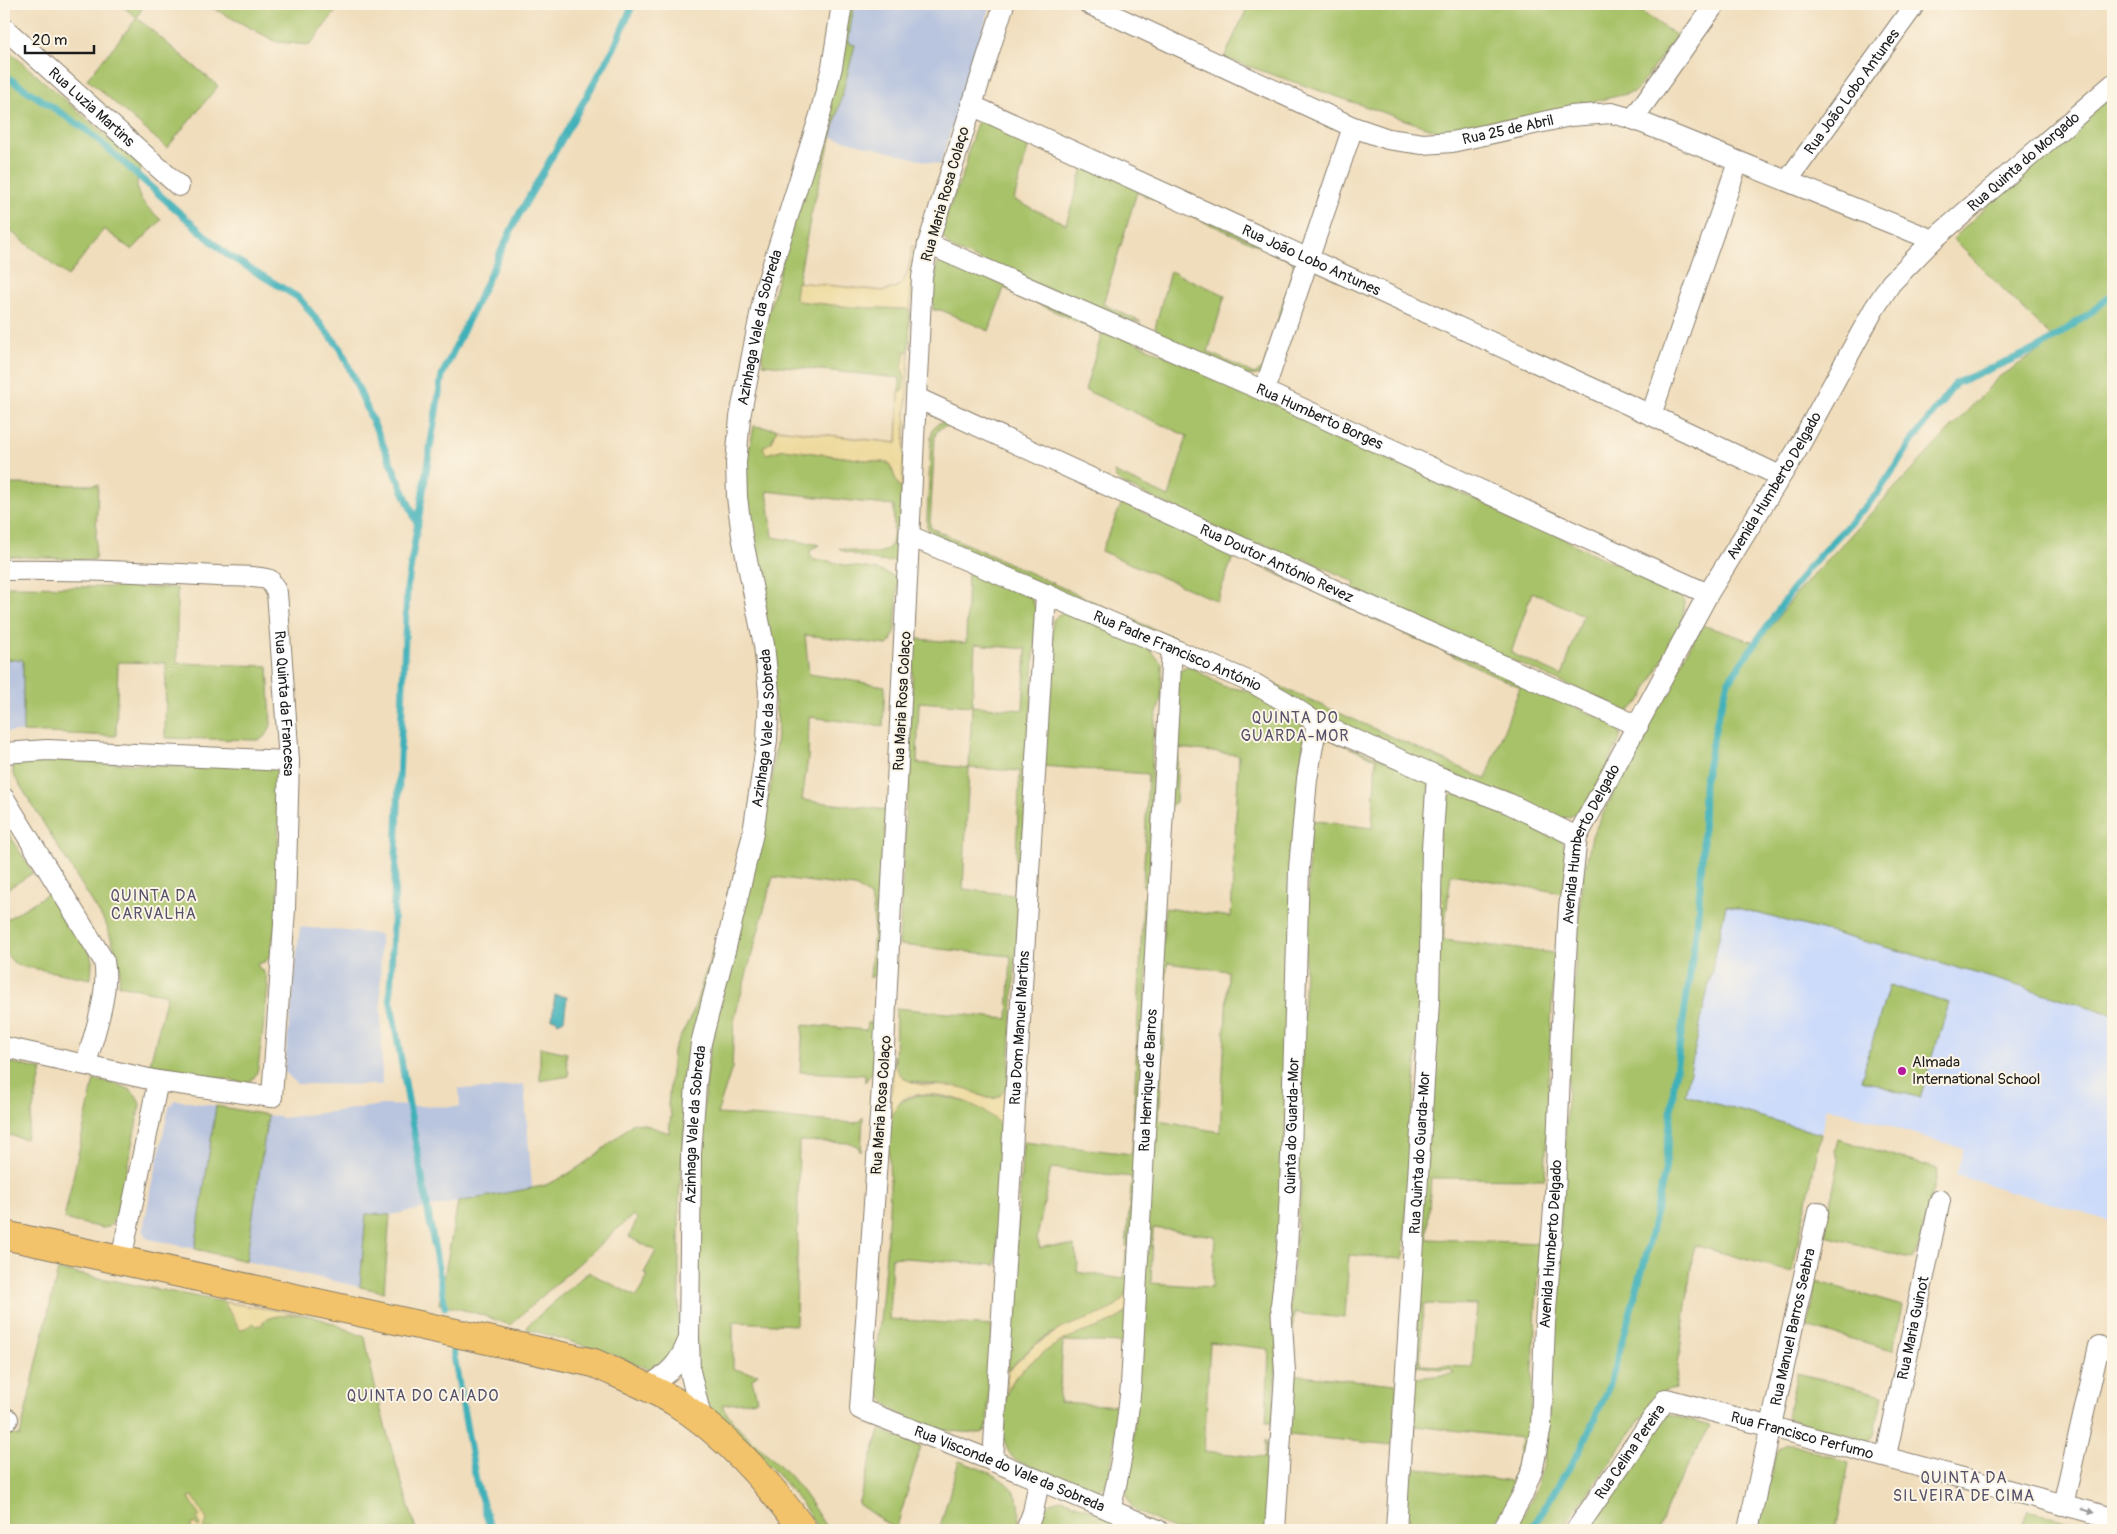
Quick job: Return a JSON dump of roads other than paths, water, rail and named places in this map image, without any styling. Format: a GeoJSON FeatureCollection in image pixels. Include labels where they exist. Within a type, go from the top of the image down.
{"type":"FeatureCollection","features":[{"type":"Feature","properties":{"kind":"main road"},"geometry":{"type":"LineString","coordinates":[[4,1236],[594,1363],[648,1387],[702,1421],[757,1472],[782,1501],[803,1530]]}},
{"type":"Feature","properties":{"kind":"street","name":"Azinhaga Vale da Sobreda"},"geometry":{"type":"LineString","coordinates":[[702,1421],[690,1371],[689,1340],[692,1154],[696,1085],[701,1043],[753,833],[767,740],[769,692],[764,645],[742,536],[737,497],[736,462],[740,418],[765,289],[820,115],[832,67],[842,4]]}},
{"type":"Feature","properties":{"kind":"street","name":"Rua Maria Rosa Colaço"},"geometry":{"type":"LineString","coordinates":[[860,1409],[882,1086],[922,285],[928,244],[1004,4]]}},
{"type":"Feature","properties":{"kind":"street","name":"Rua 25 de Abril"},"geometry":{"type":"LineString","coordinates":[[1089,4],[1353,127],[1388,139],[1423,144],[1452,142],[1570,116],[1612,113],[1633,119],[1738,162],[1788,180],[1933,240]]}},
{"type":"Feature","properties":{"kind":"street"},"geometry":{"type":"LineString","coordinates":[[1633,119],[1715,4]]}},
{"type":"Feature","properties":{"kind":"street","name":"Rua João Lobo Antunes"},"geometry":{"type":"LineString","coordinates":[[1788,180],[1914,4]]}},
{"type":"Feature","properties":{"kind":"street","name":"Rua Luzia Martins"},"geometry":{"type":"LineString","coordinates":[[4,28],[179,186]]}},
{"type":"Feature","properties":{"kind":"street","name":"Rua Quinta do Morgado"},"geometry":{"type":"LineString","coordinates":[[1933,240],[2113,84]]}},
{"type":"Feature","properties":{"kind":"street","name":"Rua João Lobo Antunes"},"geometry":{"type":"LineString","coordinates":[[971,105],[1651,415],[1780,476]]}},
{"type":"Feature","properties":{"kind":"street"},"geometry":{"type":"LineString","coordinates":[[1264,391],[1353,127]]}},
{"type":"Feature","properties":{"kind":"street"},"geometry":{"type":"LineString","coordinates":[[1651,415],[1738,162]]}},
{"type":"Feature","properties":{"kind":"street","name":"Avenida Humberto Delgado"},"geometry":{"type":"LineString","coordinates":[[1502,1530],[1522,1496],[1534,1468],[1541,1426],[1545,1323],[1555,1195],[1569,909],[1577,837],[1708,594],[1815,418],[1874,309],[1891,283],[1933,240]]}},
{"type":"Feature","properties":{"kind":"street","name":"Rua Humberto Borges"},"geometry":{"type":"LineString","coordinates":[[928,244],[1264,391],[1708,594]]}},
{"type":"Feature","properties":{"kind":"street","name":"Rua Doutor António Revez"},"geometry":{"type":"LineString","coordinates":[[917,398],[1359,601],[1638,726]]}},
{"type":"Feature","properties":{"kind":"street","name":"Rua Padre Francisco António"},"geometry":{"type":"LineString","coordinates":[[910,536],[1255,684],[1318,723],[1437,776],[1510,804],[1577,837]]}},
{"type":"Feature","properties":{"kind":"street","name":"Rua Quinta da Francesa"},"geometry":{"type":"LineString","coordinates":[[4,570],[256,576],[270,580],[277,594],[289,761],[285,909],[272,1097],[158,1081]]}},
{"type":"Feature","properties":{"kind":"street","name":"Rua Dom Manuel Martins"},"geometry":{"type":"LineString","coordinates":[[993,1461],[1046,594]]}},
{"type":"Feature","properties":{"kind":"street","name":"Rua Henrique de Barros"},"geometry":{"type":"LineString","coordinates":[[1110,1510],[1126,1432],[1131,1385],[1172,648]]}},
{"type":"Feature","properties":{"kind":"street","name":"Quinta do Guarda-Mor"},"geometry":{"type":"LineString","coordinates":[[1275,1530],[1285,1374],[1281,1305],[1287,1250],[1290,1190],[1299,868],[1307,779],[1318,723]]}},
{"type":"Feature","properties":{"kind":"street"},"geometry":{"type":"LineString","coordinates":[[4,753],[46,750],[289,761]]}},
{"type":"Feature","properties":{"kind":"street","name":"Rua Quinta do Guarda-Mor"},"geometry":{"type":"LineString","coordinates":[[1396,1530],[1428,1012],[1432,848],[1437,776]]}},
{"type":"Feature","properties":{"kind":"street"},"geometry":{"type":"LineString","coordinates":[[4,798],[104,961],[106,972],[105,991],[86,1064]]}},
{"type":"Feature","properties":{"kind":"street"},"geometry":{"type":"LineString","coordinates":[[4,1047],[158,1081],[121,1260]]}},
{"type":"Feature","properties":{"kind":"street","name":"Rua Maria Guinot"},"geometry":{"type":"LineString","coordinates":[[1886,1456],[1940,1200]]}},
{"type":"Feature","properties":{"kind":"street","name":"Rua Manuel Barros Seabra"},"geometry":{"type":"LineString","coordinates":[[1748,1530],[1818,1212]]}},
{"type":"Feature","properties":{"kind":"street","name":"Azinhaga Vale da Sobreda"},"geometry":{"type":"LineString","coordinates":[[648,1387],[671,1371],[681,1359],[689,1340]]}},
{"type":"Feature","properties":{"kind":"street"},"geometry":{"type":"LineString","coordinates":[[2063,1505],[2099,1346]]}},
{"type":"Feature","properties":{"kind":"street","name":"Rua Francisco Perfumo"},"geometry":{"type":"LineString","coordinates":[[1666,1399],[1886,1456],[2113,1518]]}},
{"type":"Feature","properties":{"kind":"street","name":"Rua Celina Pereira"},"geometry":{"type":"LineString","coordinates":[[1576,1530],[1666,1399]]}},
{"type":"Feature","properties":{"kind":"street","name":"Rua Visconde do Vale da Sobreda"},"geometry":{"type":"LineString","coordinates":[[860,1409],[993,1461],[1158,1530]]}},
{"type":"Feature","properties":{"kind":"street"},"geometry":{"type":"LineString","coordinates":[[1026,1530],[1033,1512],[1039,1481]]}},
{"type":"Feature","properties":{"kind":"water"},"geometry":{"type":"Polygon","coordinates":[[[555,995],[567,997],[564,1020],[558,1023],[556,1019],[552,1019],[555,995]]]}},
{"type":"Feature","properties":{"kind":"waterway"},"geometry":{"type":"LineString","coordinates":[[445,1307],[390,998],[407,589],[442,375],[517,218],[614,48],[633,4]]}},
{"type":"Feature","properties":{"kind":"waterway"},"geometry":{"type":"LineString","coordinates":[[4,75],[88,131],[226,254],[299,298],[341,349],[418,525]]}},
{"type":"Feature","properties":{"kind":"waterway"},"geometry":{"type":"LineString","coordinates":[[1531,1530],[1583,1445],[1610,1384],[1645,1260],[1665,1171],[1674,1084],[1697,926],[1703,847],[1704,783],[1717,720],[1728,682],[1807,569],[1877,494],[1915,437],[1956,383],[2039,348],[2089,314],[2113,294]]}},
{"type":"Feature","properties":{"kind":"waterway"},"geometry":{"type":"LineString","coordinates":[[453,1350],[476,1481],[491,1530]]}},
{"type":"Feature","properties":{"kind":"place","name":"Almada International School"},"geometry":{"type":"Point","coordinates":[1902,1071]}},
{"type":"Feature","properties":{"kind":"district","name":"QUINTA DO GUARDA-MOR"},"geometry":{"type":"Point","coordinates":[1295,726]}},
{"type":"Feature","properties":{"kind":"district","name":"QUINTA DA CARVALHA"},"geometry":{"type":"Point","coordinates":[154,904]}},
{"type":"Feature","properties":{"kind":"district","name":"QUINTA DO CAIADO"},"geometry":{"type":"Point","coordinates":[423,1395]}},
{"type":"Feature","properties":{"kind":"district","name":"QUINTA DA SILVEIRA DE CIMA"},"geometry":{"type":"Point","coordinates":[1964,1486]}}]}
